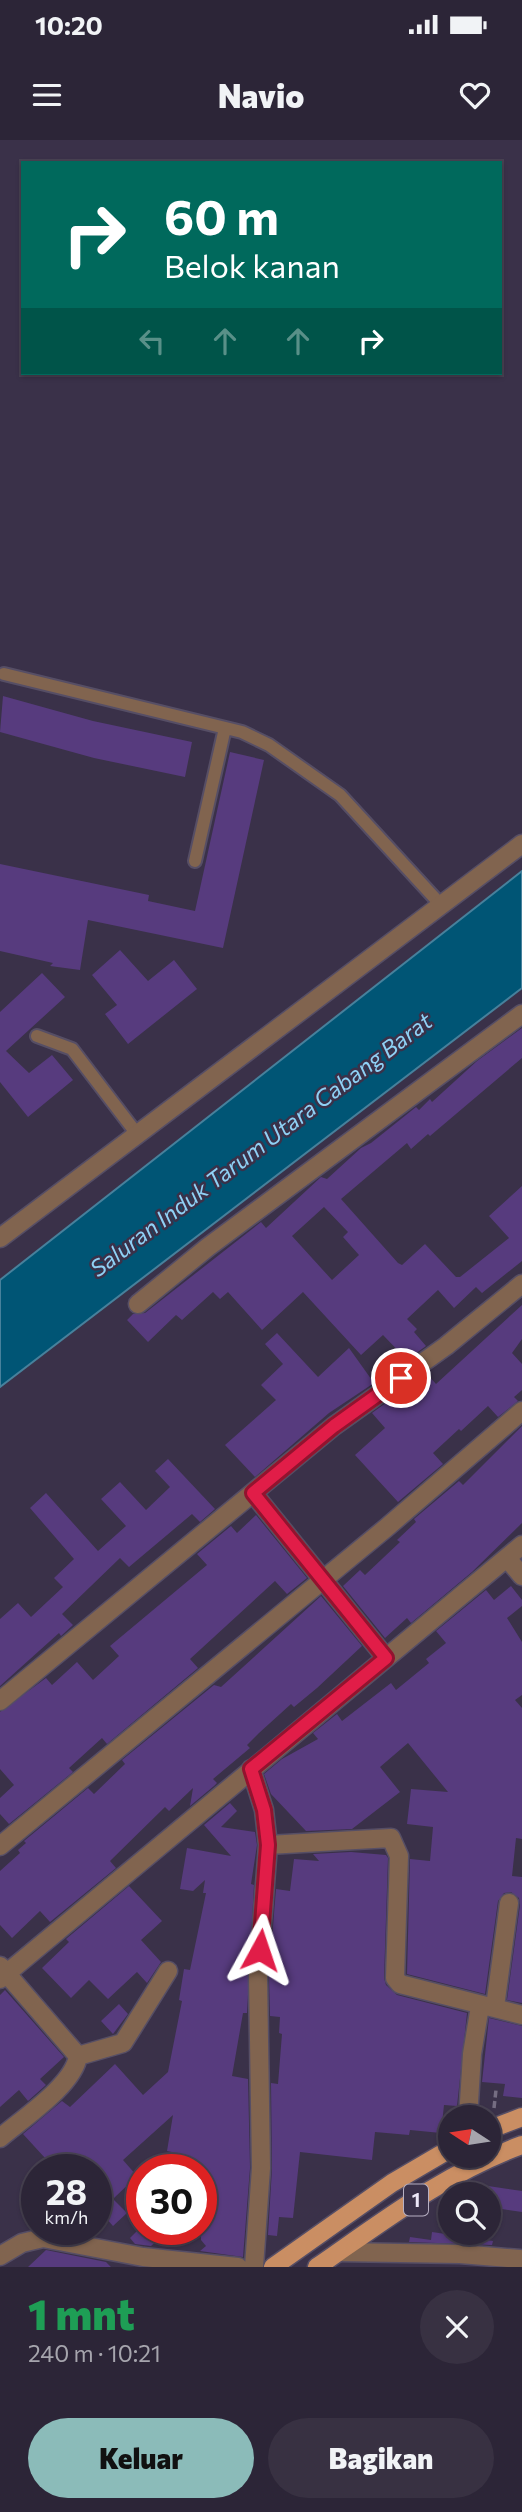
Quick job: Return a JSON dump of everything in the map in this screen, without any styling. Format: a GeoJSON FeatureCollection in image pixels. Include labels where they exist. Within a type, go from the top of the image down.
{"type":"FeatureCollection","features":[{"type":"Feature","properties":{"kind":"main road"},"geometry":{"type":"LineString","coordinates":[[501,2125],[522,2117]]}},
{"type":"Feature","properties":{"kind":"main road","name":"1"},"geometry":{"type":"LineString","coordinates":[[317,2267],[446,2181],[522,2145]]}},
{"type":"Feature","properties":{"kind":"main road","name":"1"},"geometry":{"type":"LineString","coordinates":[[273,2267],[392,2183],[438,2156]]}},
{"type":"Feature","properties":{"kind":"street"},"geometry":{"type":"LineString","coordinates":[[0,1238],[522,844]]}},
{"type":"Feature","properties":{"kind":"street"},"geometry":{"type":"LineString","coordinates":[[138,1304],[208,1247],[522,1014]]}},
{"type":"Feature","properties":{"kind":"street"},"geometry":{"type":"LineString","coordinates":[[0,1701],[334,1426],[446,1346],[522,1284]]}},
{"type":"Feature","properties":{"kind":"street"},"geometry":{"type":"LineString","coordinates":[[0,1846],[386,1528],[522,1411]]}},
{"type":"Feature","properties":{"kind":"street"},"geometry":{"type":"LineString","coordinates":[[253,1493],[386,1658]]}},
{"type":"Feature","properties":{"kind":"street"},"geometry":{"type":"LineString","coordinates":[[78,2056],[2,1973],[522,1545]]}},
{"type":"Feature","properties":{"kind":"street"},"geometry":{"type":"LineString","coordinates":[[507,1558],[522,1576]]}},
{"type":"Feature","properties":{"kind":"street"},"geometry":{"type":"LineString","coordinates":[[251,1769],[264,1810],[268,1845],[258,1976],[261,2168],[254,2267]]}},
{"type":"Feature","properties":{"kind":"street"},"geometry":{"type":"LineString","coordinates":[[268,1845],[391,1838],[399,1856],[395,1978],[400,1984],[522,2015]]}},
{"type":"Feature","properties":{"kind":"street"},"geometry":{"type":"LineString","coordinates":[[470,2105],[509,1903]]}},
{"type":"Feature","properties":{"kind":"street"},"geometry":{"type":"LineString","coordinates":[[78,2056],[123,2043],[168,1971]]}},
{"type":"Feature","properties":{"kind":"street"},"geometry":{"type":"LineString","coordinates":[[0,2138],[60,2087],[71,2075],[78,2056]]}},
{"type":"Feature","properties":{"kind":"street"},"geometry":{"type":"LineString","coordinates":[[0,2256],[22,2243],[43,2238],[143,2257],[238,2267]]}},
{"type":"Feature","properties":{"kind":"street"},"geometry":{"type":"LineString","coordinates":[[339,2252],[460,2254],[520,2262]]}},
{"type":"Feature","properties":{"kind":"lane"},"geometry":{"type":"LineString","coordinates":[[4,674],[225,728],[269,746],[340,795],[443,906]]}},
{"type":"Feature","properties":{"kind":"lane"},"geometry":{"type":"LineString","coordinates":[[195,861],[225,728]]}},
{"type":"Feature","properties":{"kind":"lane"},"geometry":{"type":"LineString","coordinates":[[37,1036],[72,1049],[137,1134]]}},
{"type":"Feature","properties":{"kind":"water","name":"Saluran Induk Tarum Utara Cabang Barat"},"geometry":{"type":"Polygon","coordinates":[[[522,871],[522,988],[0,1387],[0,1280],[522,871]]]}},
{"type":"Feature","properties":{"kind":"building"},"geometry":{"type":"Polygon","coordinates":[[[3,696],[93,721],[192,742],[185,777],[94,758],[0,732],[3,696]]]}},
{"type":"Feature","properties":{"kind":"building"},"geometry":{"type":"Polygon","coordinates":[[[230,752],[264,760],[223,948],[88,920],[80,970],[50,966],[53,963],[0,951],[0,864],[149,895],[148,901],[195,911],[230,752]]]}},
{"type":"Feature","properties":{"kind":"building"},"geometry":{"type":"Polygon","coordinates":[[[120,950],[148,981],[174,960],[197,989],[128,1044],[105,1014],[117,1005],[92,975],[120,950]]]}},
{"type":"Feature","properties":{"kind":"building"},"geometry":{"type":"Polygon","coordinates":[[[42,973],[65,997],[6,1051],[29,1073],[52,1055],[73,1080],[28,1117],[0,1082],[0,1012],[42,973]]]}},
{"type":"Feature","properties":{"kind":"building"},"geometry":{"type":"Polygon","coordinates":[[[522,1028],[522,1058],[430,1136],[428,1134],[411,1149],[407,1143],[341,1199],[398,1263],[402,1265],[425,1244],[456,1277],[460,1277],[509,1238],[489,1216],[522,1186],[522,1261],[482,1293],[476,1287],[454,1308],[438,1290],[407,1319],[417,1329],[414,1332],[426,1346],[407,1360],[383,1335],[361,1355],[303,1292],[262,1330],[228,1292],[220,1299],[213,1292],[182,1320],[176,1315],[148,1342],[127,1320],[133,1314],[145,1313],[261,1222],[266,1228],[321,1177],[327,1179],[361,1148],[416,1107],[419,1110],[430,1099],[432,1102],[477,1061],[522,1028]],[[324,1207],[292,1236],[332,1280],[359,1255],[343,1237],[348,1232],[324,1207]]]}},
{"type":"Feature","properties":{"kind":"building"},"geometry":{"type":"Polygon","coordinates":[[[522,1305],[522,1339],[512,1353],[522,1364],[522,1390],[514,1397],[518,1401],[498,1417],[488,1406],[461,1431],[459,1429],[433,1453],[443,1464],[398,1502],[355,1455],[385,1428],[372,1413],[390,1400],[392,1402],[427,1374],[436,1384],[522,1305]]]}},
{"type":"Feature","properties":{"kind":"building"},"geometry":{"type":"Polygon","coordinates":[[[277,1333],[318,1377],[349,1348],[374,1383],[329,1413],[255,1477],[225,1445],[276,1400],[261,1385],[283,1364],[265,1344],[277,1333]]]}},
{"type":"Feature","properties":{"kind":"building"},"geometry":{"type":"Polygon","coordinates":[[[522,1426],[522,1523],[472,1572],[411,1623],[407,1618],[385,1638],[343,1586],[360,1570],[365,1575],[400,1542],[397,1540],[416,1522],[414,1519],[459,1481],[463,1485],[522,1426]]]}},
{"type":"Feature","properties":{"kind":"building"},"geometry":{"type":"Polygon","coordinates":[[[168,1459],[215,1509],[200,1522],[192,1514],[129,1567],[120,1558],[62,1614],[73,1625],[61,1636],[59,1633],[0,1686],[0,1619],[18,1603],[31,1617],[63,1587],[54,1578],[74,1559],[30,1508],[46,1493],[98,1551],[126,1526],[101,1499],[120,1482],[146,1510],[170,1487],[155,1471],[168,1459]]]}},
{"type":"Feature","properties":{"kind":"building"},"geometry":{"type":"Polygon","coordinates":[[[256,1515],[307,1578],[287,1594],[275,1581],[190,1659],[198,1668],[107,1744],[102,1738],[69,1768],[73,1772],[9,1824],[0,1814],[0,1798],[14,1785],[0,1769],[0,1712],[46,1678],[52,1685],[77,1662],[93,1680],[119,1656],[110,1646],[207,1565],[197,1554],[231,1526],[237,1533],[256,1515]]]}},
{"type":"Feature","properties":{"kind":"building"},"geometry":{"type":"Polygon","coordinates":[[[511,1586],[522,1600],[522,1606],[507,1618],[522,1642],[522,1695],[515,1700],[522,1708],[522,1839],[516,1838],[512,1876],[522,1877],[522,2003],[507,2000],[520,1905],[519,1898],[511,1892],[504,1893],[498,1901],[485,1994],[407,1974],[410,1859],[430,1861],[433,1827],[407,1824],[411,1789],[448,1792],[408,1743],[380,1767],[400,1792],[352,1829],[306,1831],[271,1794],[264,1774],[282,1759],[318,1739],[313,1733],[337,1714],[342,1721],[391,1683],[396,1690],[429,1663],[426,1659],[446,1643],[436,1631],[486,1590],[494,1600],[511,1586]]]}},
{"type":"Feature","properties":{"kind":"building"},"geometry":{"type":"Polygon","coordinates":[[[321,1596],[362,1646],[317,1688],[294,1707],[291,1704],[259,1733],[247,1745],[250,1748],[213,1779],[217,1783],[190,1806],[193,1788],[169,1811],[165,1807],[110,1861],[116,1868],[50,1922],[40,1911],[12,1938],[0,1925],[0,1871],[20,1853],[18,1850],[26,1843],[24,1841],[88,1788],[94,1794],[125,1764],[122,1760],[214,1685],[221,1687],[321,1596]]]}},
{"type":"Feature","properties":{"kind":"building"},"geometry":{"type":"Polygon","coordinates":[[[230,1803],[237,1811],[221,1827],[255,1832],[257,1845],[251,1884],[254,1885],[247,2013],[243,2013],[232,2076],[248,2079],[250,2168],[243,2257],[200,2251],[205,2245],[217,2245],[217,2154],[172,2154],[167,2151],[173,2115],[130,2154],[126,2154],[123,2160],[126,2163],[126,2187],[114,2198],[112,2154],[41,2154],[23,2134],[62,2101],[70,2107],[115,2064],[143,2095],[168,2072],[182,2001],[179,2000],[184,1969],[190,1970],[206,1893],[203,1893],[205,1880],[193,1891],[180,1889],[187,1848],[231,1856],[204,1825],[230,1803]]]}},
{"type":"Feature","properties":{"kind":"building"},"geometry":{"type":"Polygon","coordinates":[[[351,1852],[386,1855],[386,1985],[397,1995],[467,2013],[457,2105],[438,2105],[438,2133],[410,2130],[409,2135],[375,2132],[372,2160],[300,2152],[293,2218],[279,2217],[277,2236],[268,2235],[272,2169],[271,2083],[278,2084],[282,2034],[279,2033],[280,2017],[270,2016],[269,1976],[276,1889],[290,1891],[294,1859],[319,1861],[313,1854],[351,1852]]]}},
{"type":"Feature","properties":{"kind":"building"},"geometry":{"type":"Polygon","coordinates":[[[129,1886],[162,1921],[141,1940],[161,1962],[147,1983],[137,1972],[108,1999],[89,1980],[71,1998],[42,1968],[69,1942],[66,1939],[129,1886]]]}},
{"type":"Feature","properties":{"kind":"building"},"geometry":{"type":"Polygon","coordinates":[[[5,1990],[64,2057],[40,2079],[46,2085],[28,2101],[19,2090],[0,2107],[0,1995],[5,1990]]]}},
{"type":"Feature","properties":{"kind":"building"},"geometry":{"type":"Polygon","coordinates":[[[119,2004],[128,2014],[113,2034],[101,2021],[119,2004]]]}},
{"type":"Feature","properties":{"kind":"building"},"geometry":{"type":"Polygon","coordinates":[[[489,2018],[522,2026],[522,2098],[503,2096],[505,2084],[482,2082],[489,2018]]]}},
{"type":"Feature","properties":{"kind":"building"},"geometry":{"type":"Polygon","coordinates":[[[501,2188],[522,2191],[522,2212],[501,2209],[501,2188]]]}},
{"type":"Feature","properties":{"kind":"building"},"geometry":{"type":"Polygon","coordinates":[[[112,2198],[126,2212],[112,2225],[112,2198]]]}},
{"type":"Feature","properties":{"kind":"building"},"geometry":{"type":"Polygon","coordinates":[[[432,2232],[438,2233],[438,2243],[409,2242],[410,2237],[431,2240],[432,2232]]]}},
{"type":"Feature","properties":{"kind":"building"},"geometry":{"type":"Polygon","coordinates":[[[46,2250],[106,2262],[111,2267],[28,2267],[46,2250]]]}},
{"type":"Feature","properties":{"kind":"route"},"geometry":{"type":"LineString","coordinates":[[260,1950],[268,1845],[264,1810],[251,1769],[386,1658],[253,1493],[334,1426],[401,1378]]}}]}
